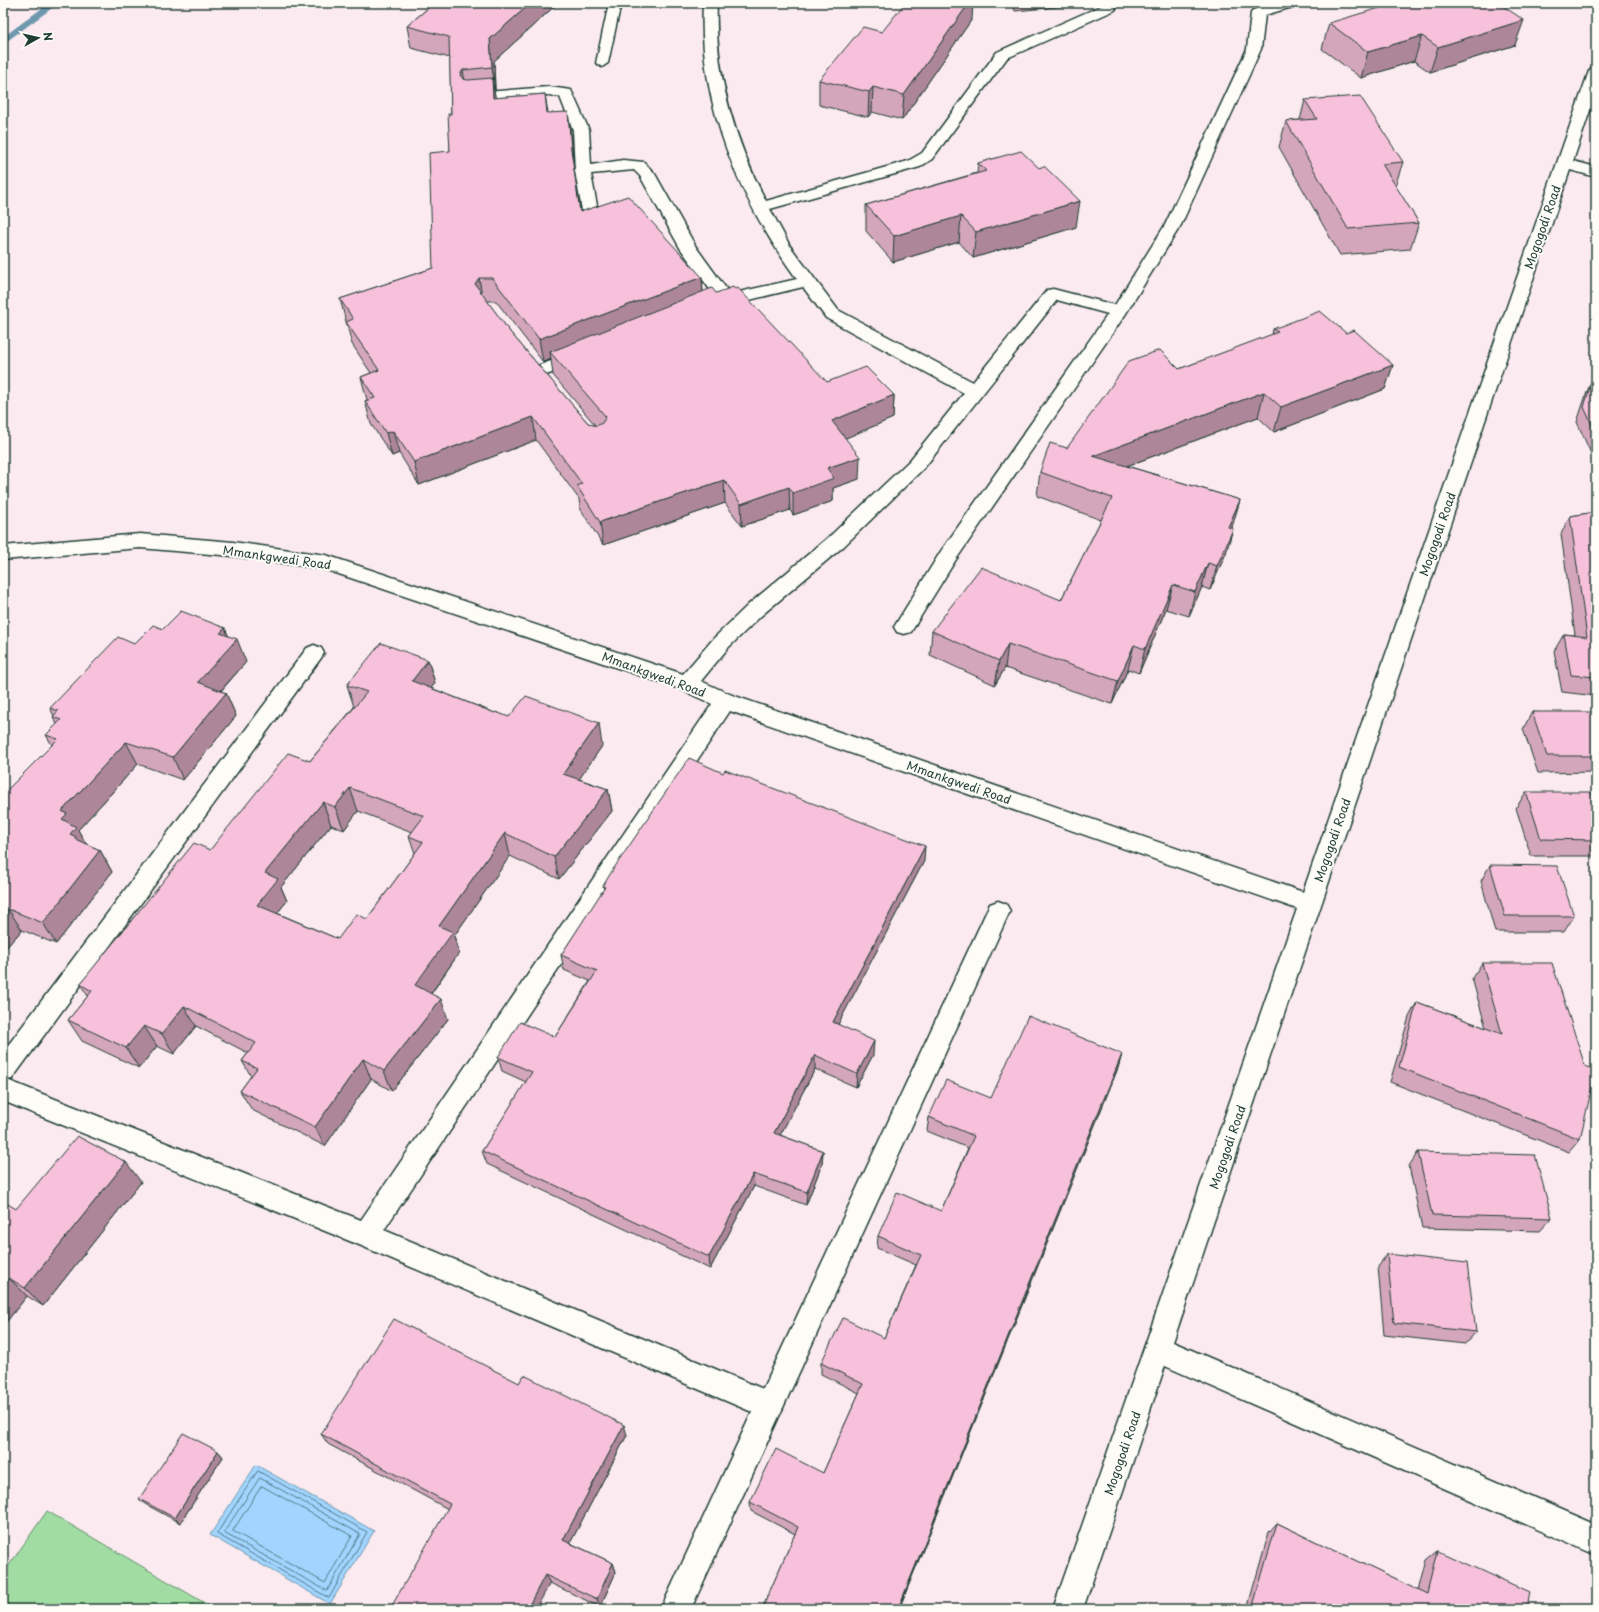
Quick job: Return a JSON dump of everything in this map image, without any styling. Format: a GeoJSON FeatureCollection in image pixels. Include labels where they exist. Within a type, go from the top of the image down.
{"type":"FeatureCollection","features":[{"type":"Feature","properties":{"kind":"street"},"geometry":{"type":"LineString","coordinates":[[710,3],[709,24],[717,96],[741,168],[782,247],[832,314],[975,391]]}},
{"type":"Feature","properties":{"kind":"street"},"geometry":{"type":"LineString","coordinates":[[761,207],[914,164],[927,156],[937,144],[1002,55],[1110,7],[1110,3]]}},
{"type":"Feature","properties":{"kind":"street"},"geometry":{"type":"LineString","coordinates":[[904,627],[948,556],[1119,311],[1172,225],[1254,49],[1258,13],[1291,3]]}},
{"type":"Feature","properties":{"kind":"street","name":"Mogogodi Road"},"geometry":{"type":"LineString","coordinates":[[1068,1609],[1596,71]]}},
{"type":"Feature","properties":{"kind":"street"},"geometry":{"type":"LineString","coordinates":[[472,97],[549,91],[566,93],[581,130],[584,171],[591,216]]}},
{"type":"Feature","properties":{"kind":"street"},"geometry":{"type":"LineString","coordinates":[[1564,164],[1596,172]]}},
{"type":"Feature","properties":{"kind":"street"},"geometry":{"type":"LineString","coordinates":[[584,171],[623,165],[638,165],[646,174],[688,248],[725,300]]}},
{"type":"Feature","properties":{"kind":"street"},"geometry":{"type":"LineString","coordinates":[[703,308],[725,300],[808,281]]}},
{"type":"Feature","properties":{"kind":"street"},"geometry":{"type":"LineString","coordinates":[[686,683],[721,643],[755,610],[837,541],[917,464],[1054,294],[1119,311]]}},
{"type":"Feature","properties":{"kind":"street"},"geometry":{"type":"LineString","coordinates":[[541,372],[592,351]]}},
{"type":"Feature","properties":{"kind":"street","name":"Mmankgwedi Road"},"geometry":{"type":"LineString","coordinates":[[3,553],[140,542],[233,549],[326,562],[686,683],[725,701],[1310,904]]}},
{"type":"Feature","properties":{"kind":"street"},"geometry":{"type":"LineString","coordinates":[[3,1072],[314,653]]}},
{"type":"Feature","properties":{"kind":"street"},"geometry":{"type":"LineString","coordinates":[[366,1235],[725,701]]}},
{"type":"Feature","properties":{"kind":"street"},"geometry":{"type":"LineString","coordinates":[[676,1609],[771,1406],[998,911]]}},
{"type":"Feature","properties":{"kind":"street"},"geometry":{"type":"LineString","coordinates":[[3,1090],[366,1235],[771,1406]]}},
{"type":"Feature","properties":{"kind":"street"},"geometry":{"type":"LineString","coordinates":[[1158,1349],[1596,1540]]}},
{"type":"Feature","properties":{"kind":"lane"},"geometry":{"type":"LineString","coordinates":[[602,63],[614,3]]}},
{"type":"Feature","properties":{"kind":"green space"},"geometry":{"type":"Polygon","coordinates":[[[47,1511],[215,1609],[3,1609],[3,1574],[47,1511]]]}},
{"type":"Feature","properties":{"kind":"water"},"geometry":{"type":"Polygon","coordinates":[[[256,1465],[374,1531],[330,1604],[210,1535],[256,1465]]]}},
{"type":"Feature","properties":{"kind":"building"},"geometry":{"type":"Polygon","coordinates":[[[434,3],[531,3],[490,39],[492,67],[463,70],[460,75],[463,79],[468,80],[492,78],[493,98],[545,94],[547,113],[568,112],[571,149],[580,212],[628,196],[702,277],[539,339],[492,278],[479,278],[475,284],[510,332],[588,423],[596,426],[602,423],[606,417],[550,352],[712,288],[716,293],[733,287],[735,289],[738,288],[827,382],[866,367],[894,395],[832,421],[860,457],[827,468],[834,478],[793,493],[789,487],[741,504],[724,480],[600,522],[577,486],[582,484],[533,417],[414,462],[393,431],[386,433],[365,401],[375,398],[361,377],[379,370],[346,322],[353,319],[340,299],[433,268],[429,153],[450,151],[448,114],[451,114],[449,37],[407,26],[434,3]]]}},
{"type":"Feature","properties":{"kind":"building"},"geometry":{"type":"Polygon","coordinates":[[[905,3],[969,3],[904,95],[873,87],[869,92],[819,80],[863,27],[882,32],[905,3]]]}},
{"type":"Feature","properties":{"kind":"building"},"geometry":{"type":"Polygon","coordinates":[[[1396,3],[1498,3],[1524,20],[1438,47],[1422,36],[1368,52],[1329,23],[1396,3]]]}},
{"type":"Feature","properties":{"kind":"building"},"geometry":{"type":"Polygon","coordinates":[[[1360,96],[1403,162],[1382,164],[1419,223],[1348,229],[1286,121],[1317,119],[1305,100],[1360,96]]]}},
{"type":"Feature","properties":{"kind":"building"},"geometry":{"type":"Polygon","coordinates":[[[1021,151],[1039,168],[1044,166],[1080,201],[976,232],[961,216],[894,236],[866,205],[986,171],[978,163],[1021,151]]]}},
{"type":"Feature","properties":{"kind":"building"},"geometry":{"type":"Polygon","coordinates":[[[1320,311],[1346,333],[1354,330],[1393,365],[1281,407],[1264,392],[1093,456],[1240,500],[1228,527],[1233,529],[1217,566],[1208,563],[1195,592],[1173,585],[1145,649],[1134,645],[1118,681],[1008,644],[999,661],[932,631],[981,567],[1061,600],[1112,498],[1040,472],[1050,443],[1067,448],[1129,361],[1160,350],[1179,369],[1278,332],[1273,329],[1320,311]]]}},
{"type":"Feature","properties":{"kind":"building"},"geometry":{"type":"Polygon","coordinates":[[[1594,374],[1596,375],[1596,434],[1584,407],[1594,374]]]}},
{"type":"Feature","properties":{"kind":"building"},"geometry":{"type":"Polygon","coordinates":[[[1596,512],[1596,677],[1571,675],[1564,634],[1587,637],[1570,516],[1596,512]]]}},
{"type":"Feature","properties":{"kind":"building"},"geometry":{"type":"Polygon","coordinates":[[[181,611],[225,628],[220,633],[237,639],[198,682],[226,693],[173,757],[126,742],[62,811],[67,814],[62,819],[76,827],[70,834],[76,837],[75,839],[100,850],[43,923],[8,909],[3,914],[3,794],[58,739],[46,735],[61,720],[53,717],[58,711],[50,708],[118,637],[134,644],[153,625],[163,629],[181,611]]]}},
{"type":"Feature","properties":{"kind":"building"},"geometry":{"type":"Polygon","coordinates":[[[381,643],[428,660],[412,681],[495,713],[496,712],[509,717],[526,696],[599,723],[563,774],[608,789],[554,857],[505,833],[439,926],[453,932],[415,985],[441,999],[384,1071],[363,1059],[315,1127],[240,1091],[257,1068],[242,1061],[256,1043],[184,1006],[162,1034],[144,1026],[126,1048],[68,1020],[92,991],[80,984],[194,843],[210,850],[288,753],[310,761],[367,692],[347,685],[381,643]],[[350,788],[335,807],[323,802],[265,873],[278,879],[257,905],[338,939],[356,914],[367,919],[423,842],[409,836],[424,816],[350,788]]]}},
{"type":"Feature","properties":{"kind":"building"},"geometry":{"type":"Polygon","coordinates":[[[1532,712],[1594,712],[1596,717],[1596,756],[1547,756],[1532,712]]]}},
{"type":"Feature","properties":{"kind":"building"},"geometry":{"type":"Polygon","coordinates":[[[689,758],[723,773],[725,770],[925,846],[833,1022],[874,1041],[857,1074],[815,1055],[774,1133],[823,1151],[807,1192],[753,1174],[709,1257],[482,1151],[532,1072],[498,1057],[520,1022],[555,1037],[597,971],[561,955],[605,887],[603,886],[612,871],[689,758]]]}},
{"type":"Feature","properties":{"kind":"building"},"geometry":{"type":"Polygon","coordinates":[[[1526,792],[1591,792],[1596,807],[1596,840],[1541,839],[1526,792]]]}},
{"type":"Feature","properties":{"kind":"building"},"geometry":{"type":"Polygon","coordinates":[[[1490,865],[1557,866],[1574,916],[1505,916],[1490,865]]]}},
{"type":"Feature","properties":{"kind":"building"},"geometry":{"type":"Polygon","coordinates":[[[1482,963],[1552,963],[1585,1066],[1596,1070],[1580,1139],[1399,1067],[1417,1002],[1502,1034],[1482,963]]]}},
{"type":"Feature","properties":{"kind":"building"},"geometry":{"type":"Polygon","coordinates":[[[1028,1016],[1122,1054],[898,1609],[762,1609],[798,1527],[750,1502],[776,1449],[823,1473],[863,1384],[821,1363],[843,1318],[884,1338],[921,1255],[878,1236],[897,1192],[941,1211],[974,1136],[929,1117],[946,1080],[991,1098],[1028,1016]]]}},
{"type":"Feature","properties":{"kind":"building"},"geometry":{"type":"Polygon","coordinates":[[[77,1136],[126,1162],[25,1288],[9,1278],[3,1286],[3,1201],[16,1209],[77,1136]]]}},
{"type":"Feature","properties":{"kind":"building"},"geometry":{"type":"Polygon","coordinates":[[[1418,1152],[1535,1155],[1552,1218],[1432,1215],[1418,1152]]]}},
{"type":"Feature","properties":{"kind":"building"},"geometry":{"type":"Polygon","coordinates":[[[1387,1254],[1467,1263],[1476,1332],[1394,1323],[1387,1254]]]}},
{"type":"Feature","properties":{"kind":"building"},"geometry":{"type":"Polygon","coordinates":[[[394,1319],[519,1383],[524,1375],[624,1425],[563,1540],[613,1563],[597,1599],[545,1575],[527,1609],[390,1609],[450,1504],[321,1434],[394,1319]]]}},
{"type":"Feature","properties":{"kind":"building"},"geometry":{"type":"Polygon","coordinates":[[[183,1433],[218,1451],[175,1518],[139,1499],[183,1433]]]}},
{"type":"Feature","properties":{"kind":"building"},"geometry":{"type":"Polygon","coordinates":[[[1277,1523],[1428,1595],[1438,1551],[1530,1593],[1527,1609],[1252,1609],[1277,1523]]]}},
{"type":"Feature","properties":{"kind":"building"},"geometry":{"type":"Polygon","coordinates":[[[703,1602],[717,1609],[700,1609],[703,1602]]]}},
{"type":"Feature","properties":{"kind":"waterway"},"geometry":{"type":"LineString","coordinates":[[3,41],[55,3]]}}]}
